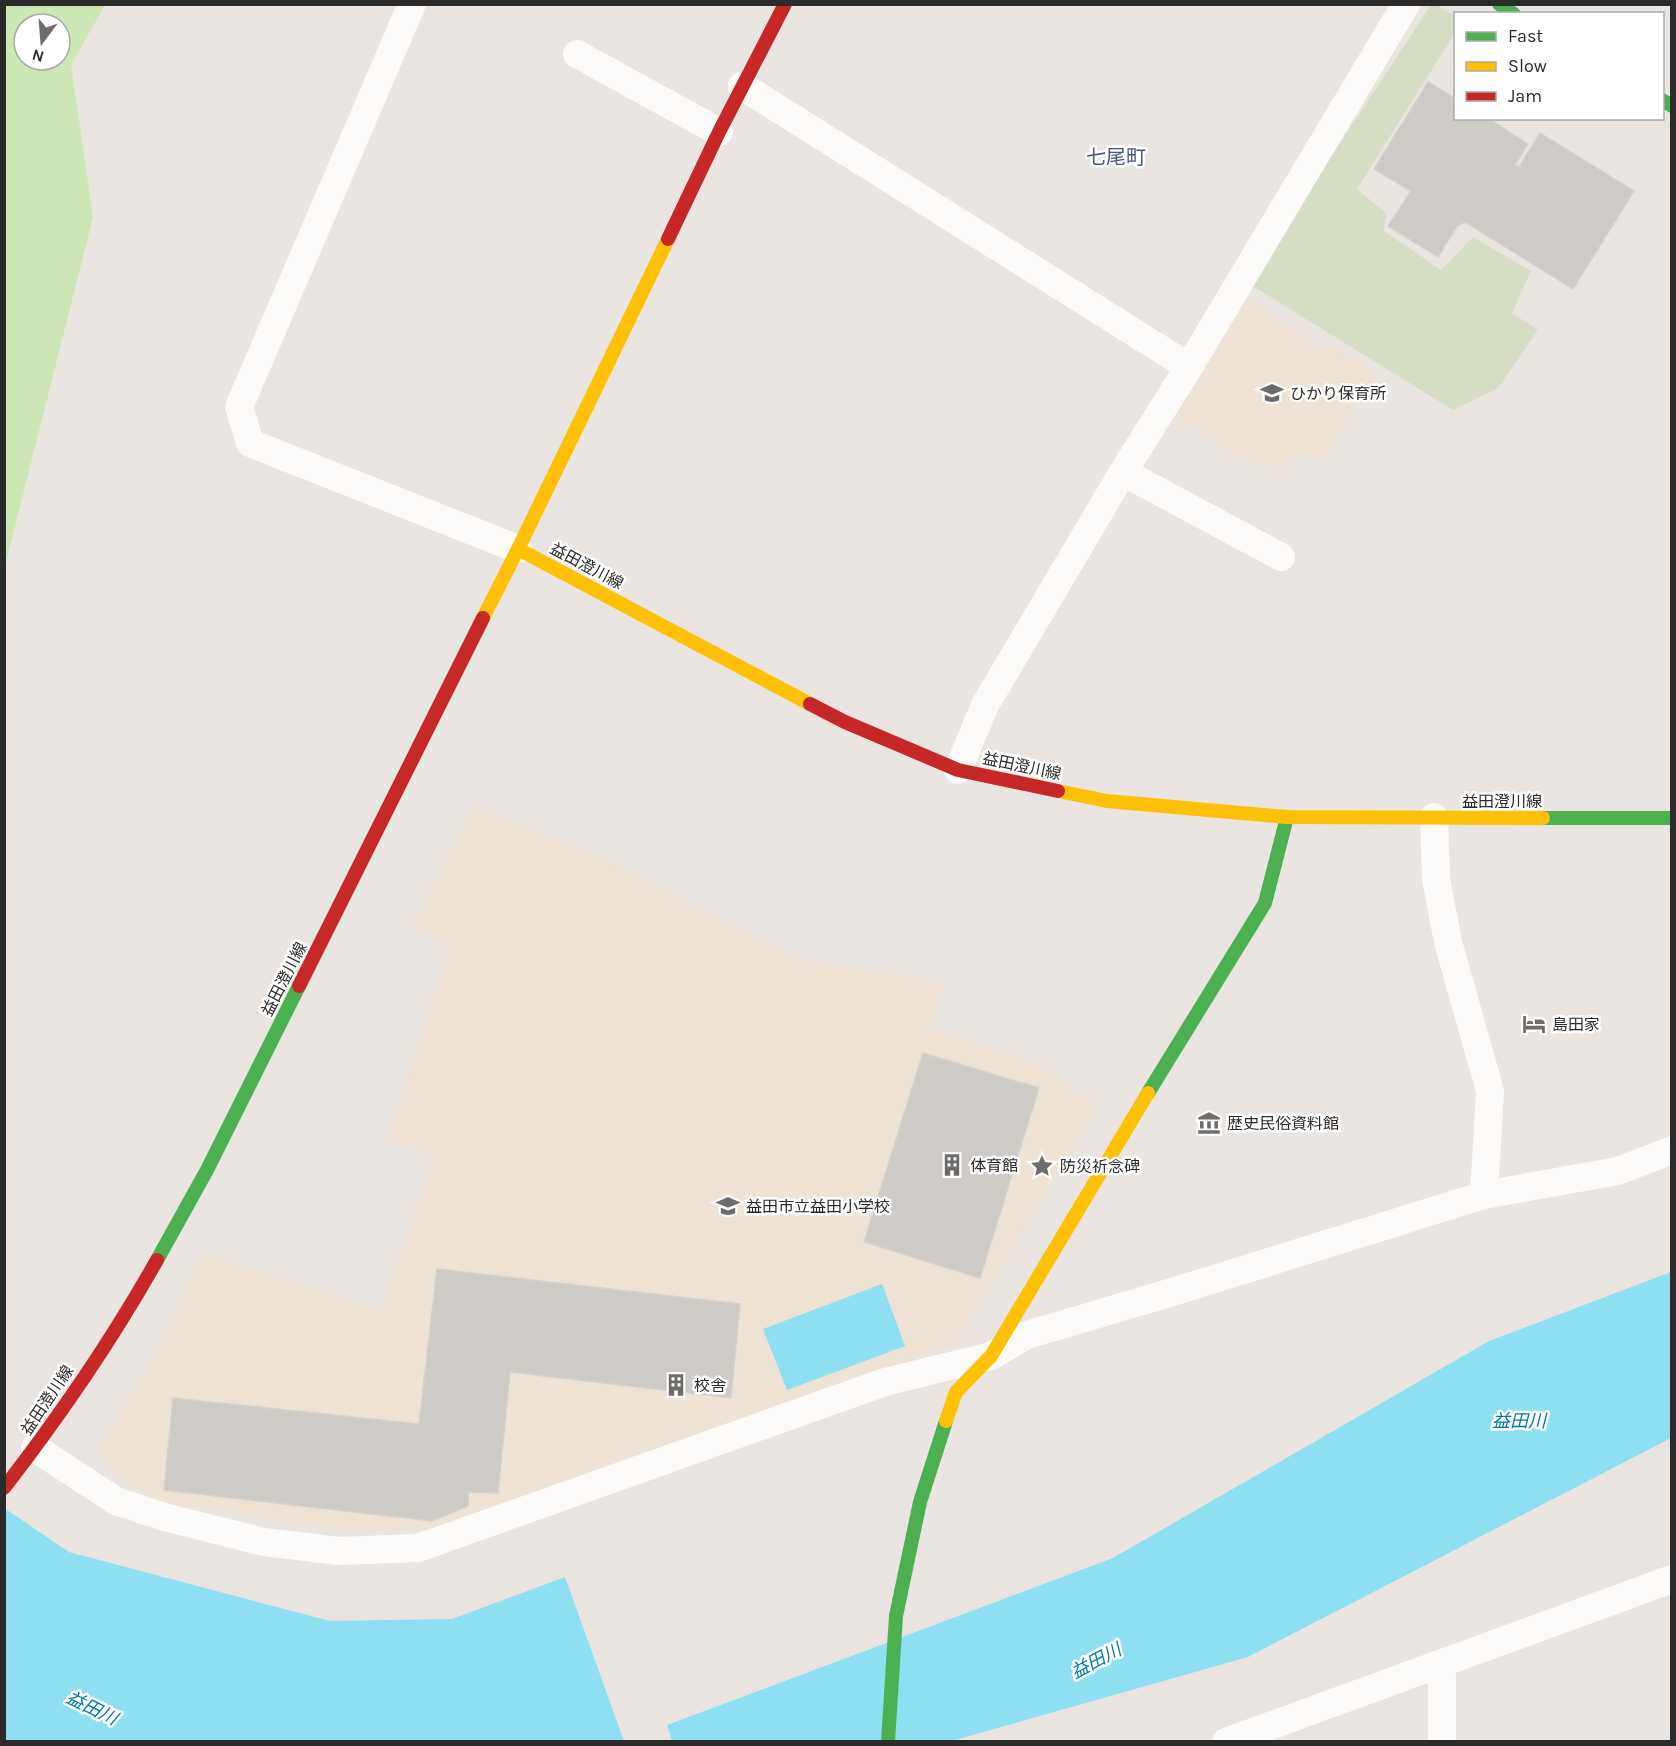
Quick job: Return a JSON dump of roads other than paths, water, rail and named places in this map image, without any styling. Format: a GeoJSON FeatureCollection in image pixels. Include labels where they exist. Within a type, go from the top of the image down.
{"type":"FeatureCollection","features":[{"type":"Feature","properties":{"kind":"main road"},"geometry":{"type":"LineString","coordinates":[[518,549],[719,132],[784,4]]}},
{"type":"Feature","properties":{"kind":"main road","name":"益田澄川線"},"geometry":{"type":"LineString","coordinates":[[6,1487],[35,1448],[135,1298],[207,1170],[518,549],[845,722],[958,770],[1107,801],[1287,817],[1671,818]]}},
{"type":"Feature","properties":{"kind":"main road"},"geometry":{"type":"LineString","coordinates":[[888,1742],[896,1616],[920,1502],[956,1392],[991,1356],[1140,1106],[1265,903],[1287,817]]}},
{"type":"Feature","properties":{"kind":"street"},"geometry":{"type":"LineString","coordinates":[[412,4],[239,407],[250,443],[518,549]]}},
{"type":"Feature","properties":{"kind":"street"},"geometry":{"type":"LineString","coordinates":[[958,770],[985,705],[1406,4]]}},
{"type":"Feature","properties":{"kind":"street"},"geometry":{"type":"LineString","coordinates":[[577,54],[719,132]]}},
{"type":"Feature","properties":{"kind":"street"},"geometry":{"type":"LineString","coordinates":[[742,86],[1189,367]]}},
{"type":"Feature","properties":{"kind":"street"},"geometry":{"type":"LineString","coordinates":[[1123,472],[1281,557]]}},
{"type":"Feature","properties":{"kind":"street"},"geometry":{"type":"LineString","coordinates":[[1434,817],[1436,879],[1446,932],[1490,1091],[1484,1195]]}},
{"type":"Feature","properties":{"kind":"street"},"geometry":{"type":"LineString","coordinates":[[35,1448],[116,1501],[164,1517],[264,1542],[328,1550],[418,1548],[885,1382],[991,1356],[1027,1335],[1484,1195],[1618,1171],[1671,1150]]}},
{"type":"Feature","properties":{"kind":"street"},"geometry":{"type":"LineString","coordinates":[[1226,1742],[1671,1579]]}},
{"type":"Feature","properties":{"kind":"street"},"geometry":{"type":"LineString","coordinates":[[1442,1663],[1442,1742]]}},
{"type":"Feature","properties":{"kind":"water","name":"益田川"},"geometry":{"type":"Polygon","coordinates":[[[1671,1272],[1671,1438],[1248,1657],[952,1741],[672,1741],[667,1725],[1113,1558],[1489,1341],[1671,1272]]]}},
{"type":"Feature","properties":{"kind":"water"},"geometry":{"type":"Polygon","coordinates":[[[882,1284],[905,1346],[787,1390],[763,1329],[882,1284]]]}},
{"type":"Feature","properties":{"kind":"water","name":"益田川"},"geometry":{"type":"Polygon","coordinates":[[[4,1508],[69,1552],[330,1621],[452,1619],[565,1577],[624,1741],[5,1741],[4,1508]]]}},
{"type":"Feature","properties":{"kind":"place","name":"ひかり保育所"},"geometry":{"type":"Point","coordinates":[1272,393]}},
{"type":"Feature","properties":{"kind":"place","name":"島田家"},"geometry":{"type":"Point","coordinates":[1534,1024]}},
{"type":"Feature","properties":{"kind":"place","name":"歴史民俗資料館"},"geometry":{"type":"Point","coordinates":[1209,1123]}},
{"type":"Feature","properties":{"kind":"place","name":"体育館"},"geometry":{"type":"Point","coordinates":[952,1165]}},
{"type":"Feature","properties":{"kind":"place","name":"防災祈念碑"},"geometry":{"type":"Point","coordinates":[1042,1166]}},
{"type":"Feature","properties":{"kind":"place","name":"益田市立益田小学校"},"geometry":{"type":"Point","coordinates":[728,1206]}},
{"type":"Feature","properties":{"kind":"place","name":"校舎"},"geometry":{"type":"Point","coordinates":[676,1385]}},
{"type":"Feature","properties":{"kind":"district","name":"七尾町"},"geometry":{"type":"Point","coordinates":[1116,157]}}]}
